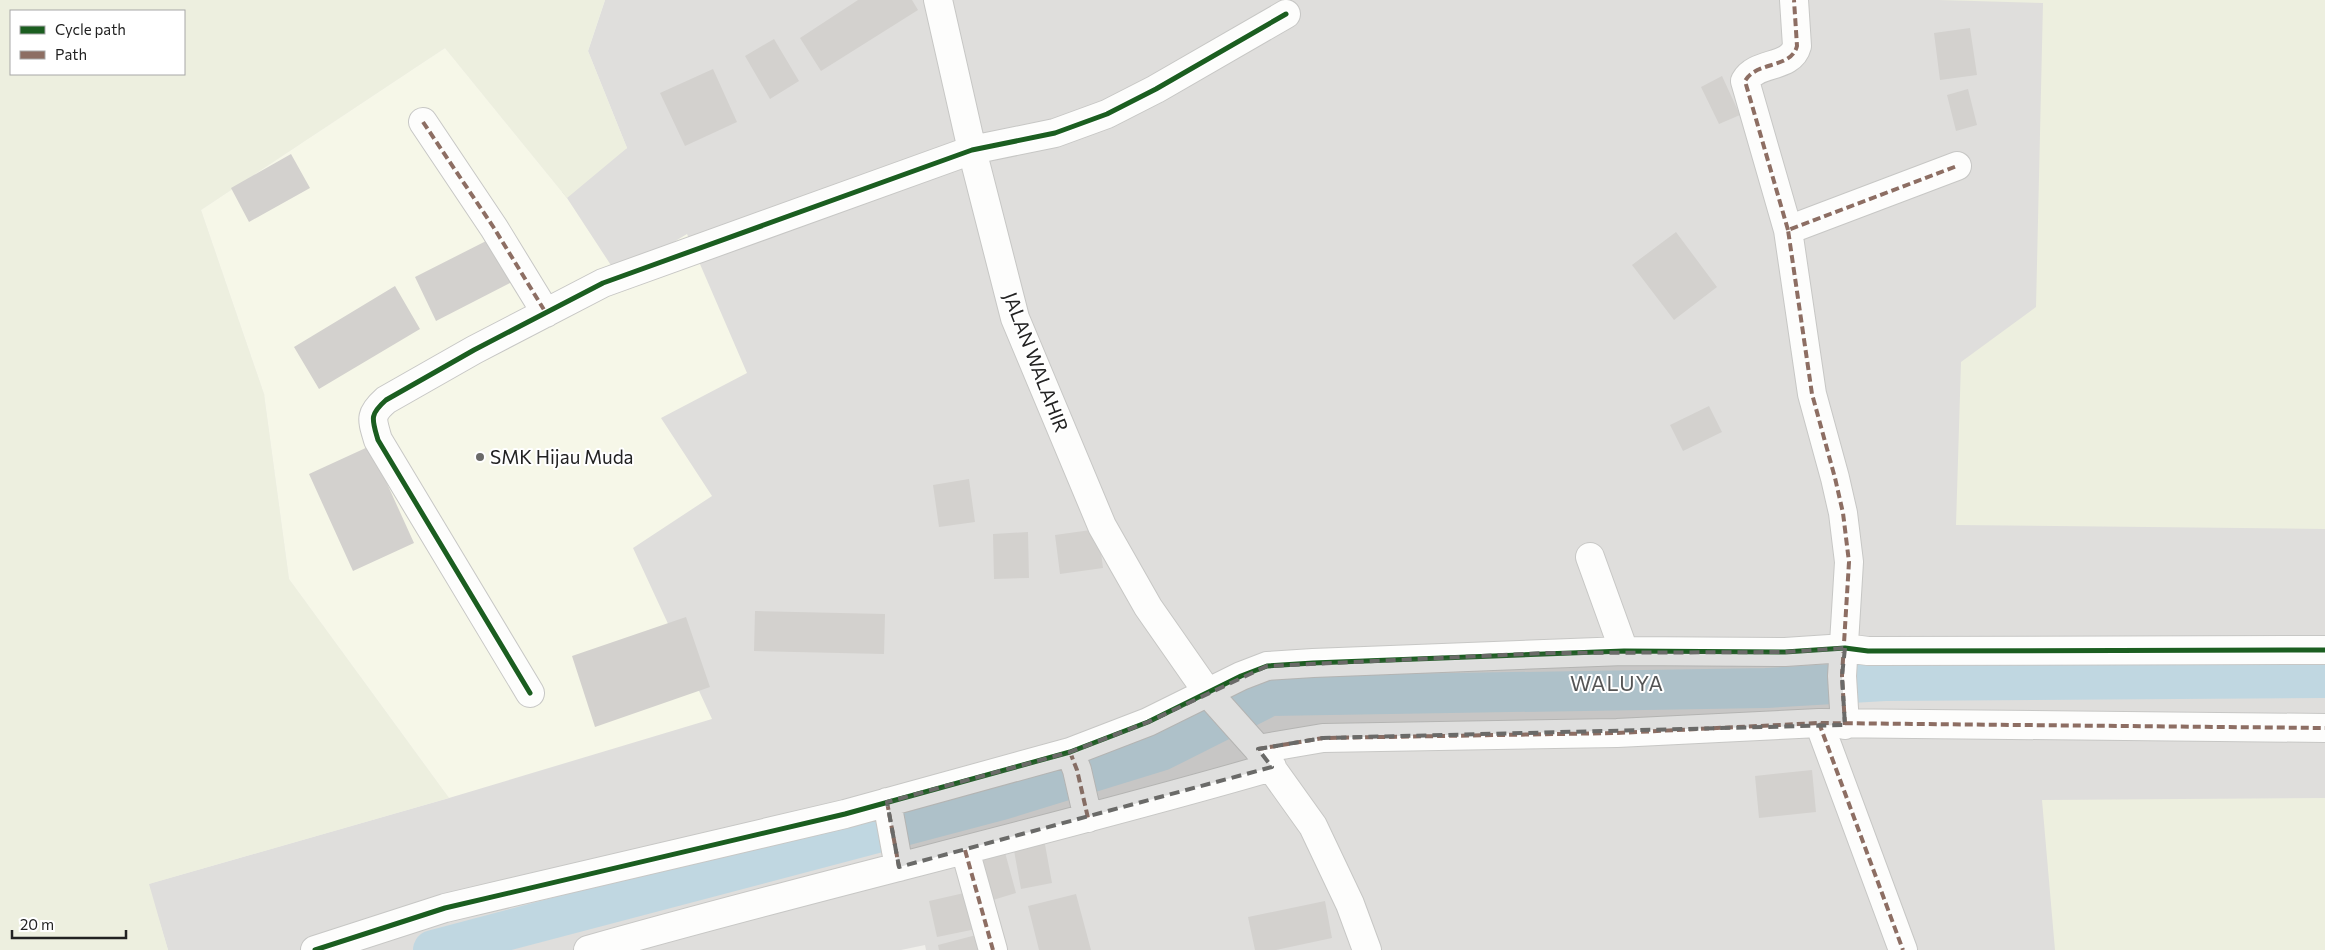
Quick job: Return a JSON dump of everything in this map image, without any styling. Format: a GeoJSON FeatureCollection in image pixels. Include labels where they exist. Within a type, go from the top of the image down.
{"type":"FeatureCollection","features":[{"type":"Feature","properties":{"kind":"street","name":"JALAN WALAHIR"},"geometry":{"type":"LineString","coordinates":[[938,0],[972,150],[1015,318],[1102,526],[1148,607],[1211,697],[1260,751],[1313,826],[1350,904],[1367,950]]}},
{"type":"Feature","properties":{"kind":"street"},"geometry":{"type":"LineString","coordinates":[[1794,0],[1796,51],[1786,59],[1754,71],[1745,81],[1788,230],[1812,394],[1836,478],[1843,513],[1849,562],[1845,648],[1836,721],[1903,950]]}},
{"type":"Feature","properties":{"kind":"street"},"geometry":{"type":"LineString","coordinates":[[530,693],[378,440],[372,418],[375,409],[397,393],[603,283],[972,150],[1054,133],[1107,114],[1156,90],[1286,14]]}},
{"type":"Feature","properties":{"kind":"street"},"geometry":{"type":"LineString","coordinates":[[423,122],[494,228],[546,313]]}},
{"type":"Feature","properties":{"kind":"street"},"geometry":{"type":"LineString","coordinates":[[1788,230],[1957,166]]}},
{"type":"Feature","properties":{"kind":"street"},"geometry":{"type":"LineString","coordinates":[[1590,557],[1624,651]]}},
{"type":"Feature","properties":{"kind":"street"},"geometry":{"type":"LineString","coordinates":[[315,950],[445,908],[845,814],[888,809],[1074,761],[1148,722],[1211,697],[1241,676],[1267,666],[1313,662],[1624,651],[1785,652],[1845,648],[1868,651],[2325,650]]}},
{"type":"Feature","properties":{"kind":"street"},"geometry":{"type":"LineString","coordinates":[[588,950],[898,863],[965,850],[1087,812],[1260,751],[1323,738],[1617,733],[1836,721],[2325,728]]}},
{"type":"Feature","properties":{"kind":"street"},"geometry":{"type":"LineString","coordinates":[[1074,761],[1087,812]]}},
{"type":"Feature","properties":{"kind":"street"},"geometry":{"type":"LineString","coordinates":[[888,809],[898,863]]}},
{"type":"Feature","properties":{"kind":"street"},"geometry":{"type":"LineString","coordinates":[[965,850],[993,950]]}},
{"type":"Feature","properties":{"kind":"highlighted area"},"geometry":{"type":"Polygon","coordinates":[[[1845,648],[1842,676],[1845,725],[1323,738],[1258,749],[1272,767],[899,867],[887,802],[1070,752],[1148,722],[1267,666],[1546,653],[1785,652],[1845,648]]]}},
{"type":"Feature","properties":{"kind":"shaded area"},"geometry":{"type":"Polygon","coordinates":[[[605,0],[2325,0],[2325,950],[926,950],[925,945],[901,950],[168,950],[148,884],[449,798],[264,394],[627,148],[588,51],[605,0]]]}},
{"type":"Feature","properties":{"kind":"shaded area","name":"SMK Hijau Muda"},"geometry":{"type":"Polygon","coordinates":[[[445,48],[567,198],[618,276],[687,234],[747,373],[661,418],[712,496],[633,548],[712,719],[449,798],[289,579],[264,394],[201,210],[445,48]]]}},
{"type":"Feature","properties":{"kind":"green space"},"geometry":{"type":"Polygon","coordinates":[[[0,0],[605,0],[588,51],[627,148],[567,198],[445,48],[201,210],[264,394],[289,579],[449,798],[149,884],[168,950],[0,950],[0,0]]]}},
{"type":"Feature","properties":{"kind":"green space"},"geometry":{"type":"Polygon","coordinates":[[[1939,0],[2325,0],[2325,529],[1956,525],[1961,362],[2036,307],[2043,3],[1939,0]]]}},
{"type":"Feature","properties":{"kind":"green space"},"geometry":{"type":"Polygon","coordinates":[[[2325,798],[2325,950],[2055,950],[2042,800],[2325,798]]]}},
{"type":"Feature","properties":{"kind":"building"},"geometry":{"type":"Polygon","coordinates":[[[858,0],[912,0],[918,10],[821,71],[800,38],[858,0]]]}},
{"type":"Feature","properties":{"kind":"building"},"geometry":{"type":"Polygon","coordinates":[[[1970,28],[1977,75],[1940,80],[1934,33],[1970,28]]]}},
{"type":"Feature","properties":{"kind":"building"},"geometry":{"type":"Polygon","coordinates":[[[774,39],[799,81],[770,99],[745,56],[774,39]]]}},
{"type":"Feature","properties":{"kind":"building"},"geometry":{"type":"Polygon","coordinates":[[[713,69],[737,122],[685,146],[660,93],[713,69]]]}},
{"type":"Feature","properties":{"kind":"building"},"geometry":{"type":"Polygon","coordinates":[[[1722,76],[1740,115],[1719,124],[1701,87],[1722,76]]]}},
{"type":"Feature","properties":{"kind":"building"},"geometry":{"type":"Polygon","coordinates":[[[1968,89],[1977,125],[1956,131],[1947,95],[1968,89]]]}},
{"type":"Feature","properties":{"kind":"building"},"geometry":{"type":"Polygon","coordinates":[[[291,154],[310,188],[249,222],[231,188],[291,154]]]}},
{"type":"Feature","properties":{"kind":"building"},"geometry":{"type":"Polygon","coordinates":[[[1676,232],[1717,287],[1674,320],[1632,265],[1676,232]]]}},
{"type":"Feature","properties":{"kind":"building"},"geometry":{"type":"Polygon","coordinates":[[[494,237],[516,280],[436,321],[415,277],[494,237]]]}},
{"type":"Feature","properties":{"kind":"building"},"geometry":{"type":"Polygon","coordinates":[[[395,286],[420,329],[319,389],[294,347],[395,286]]]}},
{"type":"Feature","properties":{"kind":"building"},"geometry":{"type":"Polygon","coordinates":[[[1709,406],[1722,432],[1683,451],[1670,425],[1709,406]]]}},
{"type":"Feature","properties":{"kind":"building"},"geometry":{"type":"Polygon","coordinates":[[[370,446],[414,543],[353,571],[309,474],[370,446]]]}},
{"type":"Feature","properties":{"kind":"building"},"geometry":{"type":"Polygon","coordinates":[[[969,479],[975,522],[939,527],[933,485],[969,479]]]}},
{"type":"Feature","properties":{"kind":"building"},"geometry":{"type":"Polygon","coordinates":[[[1098,529],[1103,568],[1060,574],[1055,535],[1098,529]]]}},
{"type":"Feature","properties":{"kind":"building"},"geometry":{"type":"Polygon","coordinates":[[[1028,532],[1029,578],[994,579],[993,534],[1028,532]]]}},
{"type":"Feature","properties":{"kind":"building"},"geometry":{"type":"Polygon","coordinates":[[[755,611],[885,614],[884,654],[754,651],[755,611]]]}},
{"type":"Feature","properties":{"kind":"building"},"geometry":{"type":"Polygon","coordinates":[[[686,617],[710,687],[595,727],[572,656],[686,617]]]}},
{"type":"Feature","properties":{"kind":"building"},"geometry":{"type":"Polygon","coordinates":[[[1812,770],[1816,812],[1759,818],[1755,776],[1812,770]]]}},
{"type":"Feature","properties":{"kind":"building"},"geometry":{"type":"Polygon","coordinates":[[[1044,839],[1052,883],[1021,889],[1013,845],[1044,839]]]}},
{"type":"Feature","properties":{"kind":"building"},"geometry":{"type":"Polygon","coordinates":[[[1003,845],[1016,893],[993,900],[979,852],[1003,845]]]}},
{"type":"Feature","properties":{"kind":"building"},"geometry":{"type":"Polygon","coordinates":[[[973,891],[981,928],[937,937],[929,901],[973,891]]]}},
{"type":"Feature","properties":{"kind":"building"},"geometry":{"type":"Polygon","coordinates":[[[1076,894],[1091,950],[1039,950],[1028,906],[1076,894]]]}},
{"type":"Feature","properties":{"kind":"building"},"geometry":{"type":"Polygon","coordinates":[[[1325,901],[1332,938],[1276,950],[1255,950],[1248,917],[1325,901]]]}},
{"type":"Feature","properties":{"kind":"building"},"geometry":{"type":"Polygon","coordinates":[[[980,934],[984,950],[939,950],[938,945],[980,934]]]}},
{"type":"Feature","properties":{"kind":"waterway"},"geometry":{"type":"LineString","coordinates":[[433,950],[1002,800],[1161,751],[1270,696],[1766,688],[1885,681],[2325,678]]}},
{"type":"Feature","properties":{"kind":"marked path"},"geometry":{"type":"LineString","coordinates":[[1788,230],[1745,81],[1757,70],[1781,62],[1793,53],[1797,46],[1794,0]]}},
{"type":"Feature","properties":{"kind":"marked path"},"geometry":{"type":"LineString","coordinates":[[423,122],[494,228],[546,313]]}},
{"type":"Feature","properties":{"kind":"marked path"},"geometry":{"type":"LineString","coordinates":[[1845,725],[1842,676],[1849,562],[1843,513],[1812,394],[1788,230],[1957,166]]}},
{"type":"Feature","properties":{"kind":"marked path"},"geometry":{"type":"LineString","coordinates":[[1819,723],[1903,950]]}},
{"type":"Feature","properties":{"kind":"marked path"},"geometry":{"type":"LineString","coordinates":[[1258,749],[1323,738],[1617,733],[1819,723],[2325,728]]}},
{"type":"Feature","properties":{"kind":"marked path"},"geometry":{"type":"LineString","coordinates":[[1070,752],[1077,770],[1088,818]]}},
{"type":"Feature","properties":{"kind":"marked path"},"geometry":{"type":"LineString","coordinates":[[887,802],[899,867]]}},
{"type":"Feature","properties":{"kind":"marked path"},"geometry":{"type":"LineString","coordinates":[[965,850],[993,950]]}},
{"type":"Feature","properties":{"kind":"cycle path"},"geometry":{"type":"LineString","coordinates":[[530,693],[378,440],[373,418],[374,414],[386,400],[474,350],[603,283],[972,150],[1055,133],[1107,114],[1156,89],[1286,14]]}},
{"type":"Feature","properties":{"kind":"cycle path"},"geometry":{"type":"LineString","coordinates":[[315,950],[445,908],[845,814],[1070,752],[1148,722],[1241,676],[1267,666],[1624,651],[1785,652],[1845,648],[1868,651],[2325,650]]}},
{"type":"Feature","properties":{"kind":"place","name":"SMK Hijau Muda"},"geometry":{"type":"Point","coordinates":[480,457]}},
{"type":"Feature","properties":{"kind":"district","name":"WALUYA"},"geometry":{"type":"Point","coordinates":[1617,684]}}]}
